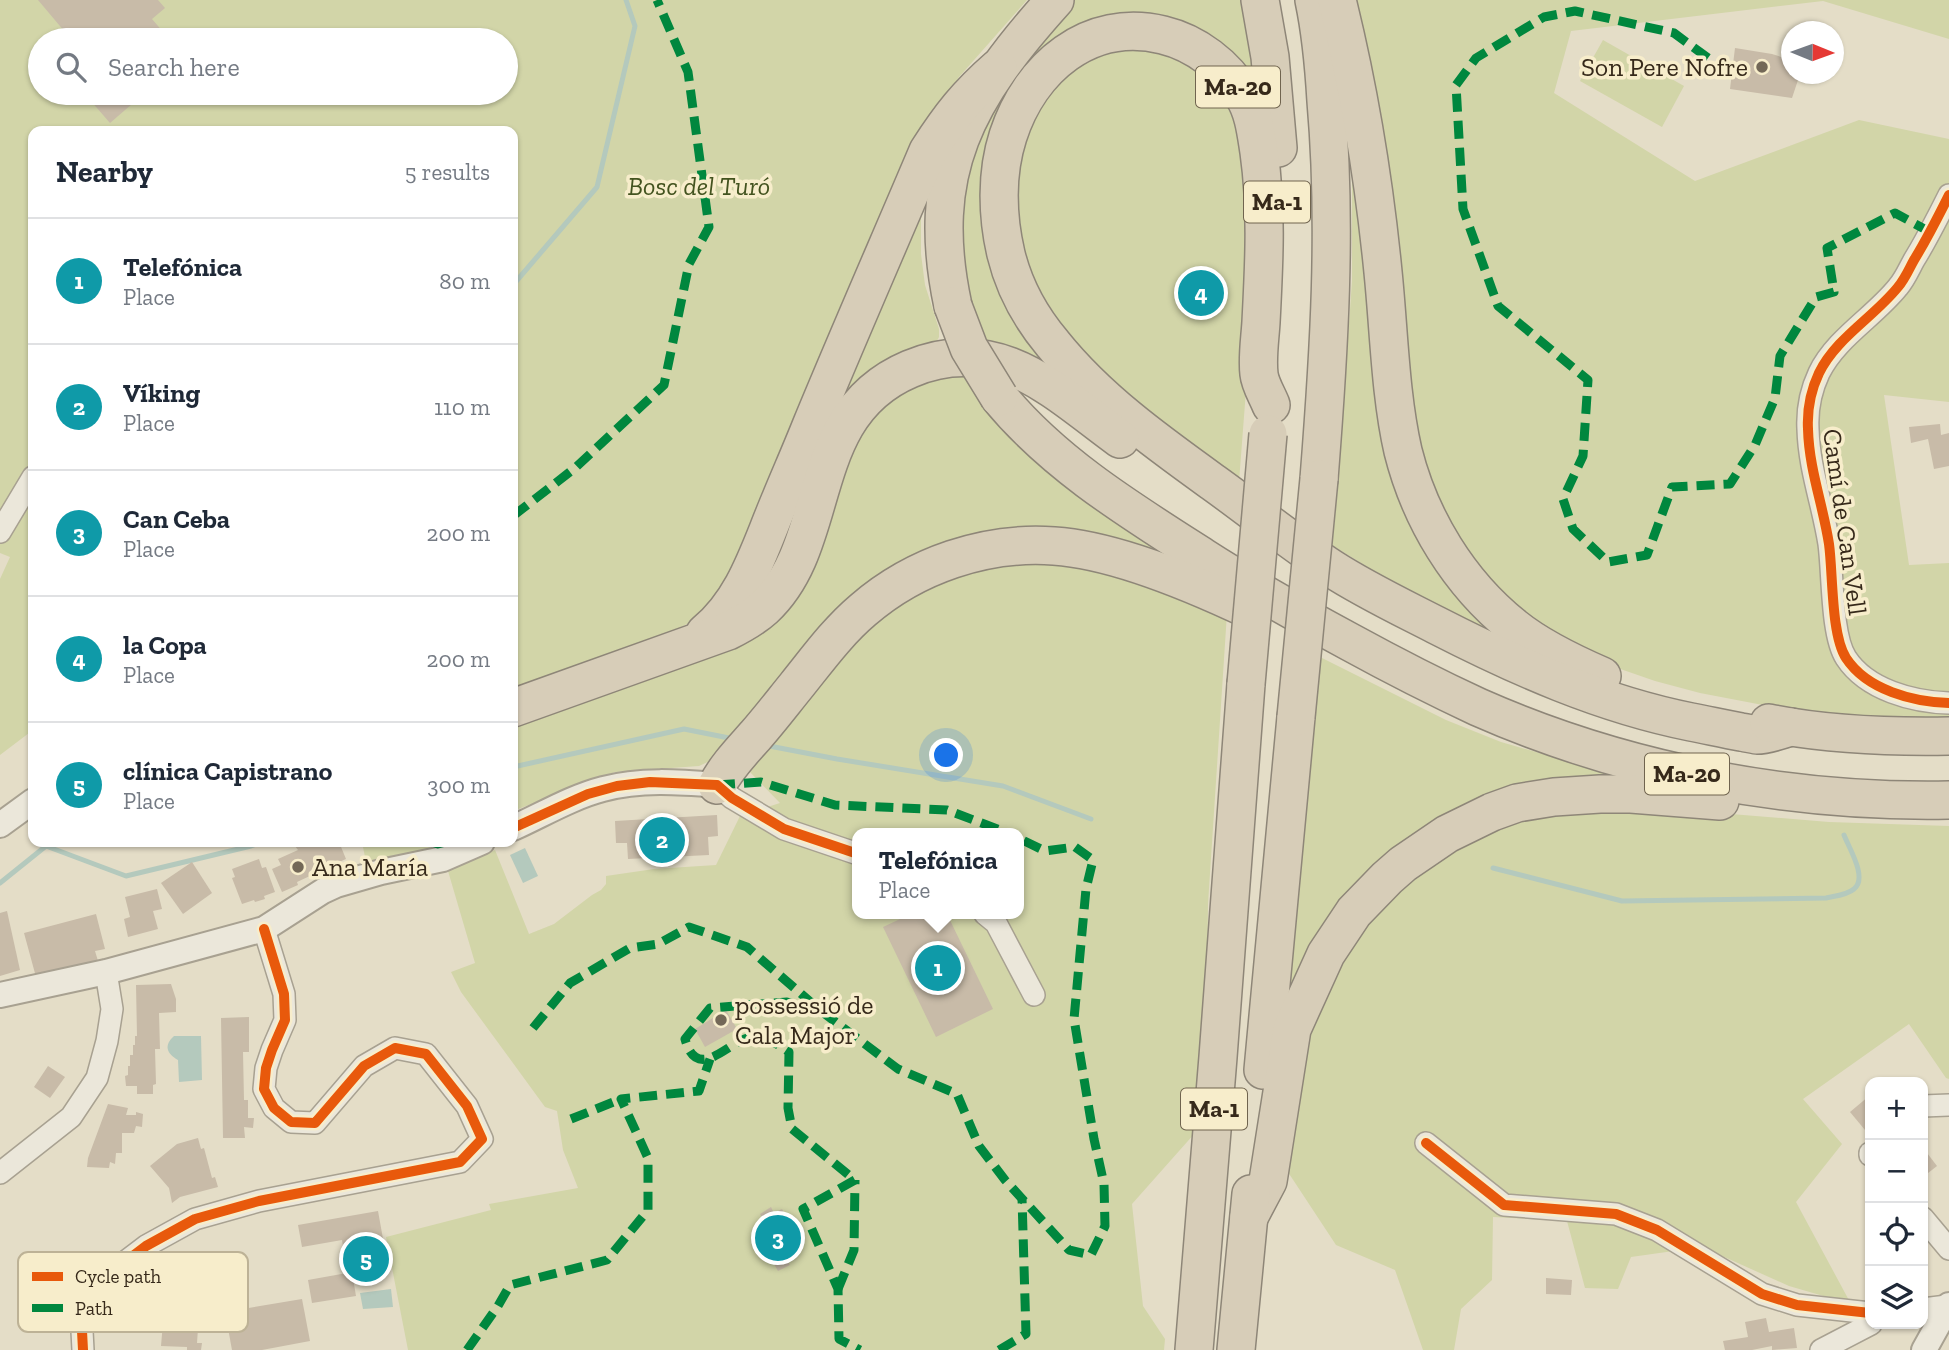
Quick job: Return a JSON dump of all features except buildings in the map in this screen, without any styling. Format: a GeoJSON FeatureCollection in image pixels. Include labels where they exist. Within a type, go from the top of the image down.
{"type":"FeatureCollection","features":[{"type":"Feature","properties":{"kind":"highway","name":"Ma-20"},"geometry":{"type":"LineString","coordinates":[[1055,0],[998,68],[975,106],[949,174],[943,218],[947,277],[953,306],[972,355],[999,397],[1028,430],[1127,507],[1275,602],[1415,677],[1534,729],[1630,760],[1751,787],[1845,797],[1949,800]]}},
{"type":"Feature","properties":{"kind":"highway","name":"Ma-1"},"geometry":{"type":"LineString","coordinates":[[1194,1350],[1269,420],[1278,151],[1270,57],[1260,0]]}},
{"type":"Feature","properties":{"kind":"highway","name":"Ma-1"},"geometry":{"type":"LineString","coordinates":[[1237,1350],[1319,479],[1331,309],[1332,202],[1326,96],[1314,0]]}},
{"type":"Feature","properties":{"kind":"highway"},"geometry":{"type":"LineString","coordinates":[[1337,0],[1363,123],[1373,192],[1400,435],[1416,492],[1435,533],[1460,571],[1498,613],[1515,628],[1558,655],[1600,675],[1686,706],[1791,727]]}},
{"type":"Feature","properties":{"kind":"highway","name":"Ma-20"},"geometry":{"type":"LineString","coordinates":[[1269,420],[1258,376],[1264,183],[1250,107],[1224,70],[1206,55],[1180,40],[1159,34],[1116,33],[1094,38],[1072,48],[1052,64],[1031,88],[1007,138],[1000,177],[1000,221],[1005,251],[1020,292],[1051,343],[1105,398],[1196,470],[1329,567],[1369,591],[1476,646],[1572,688],[1660,716],[1757,735],[1791,727],[1912,736],[1949,736]]}},
{"type":"Feature","properties":{"kind":"highway"},"geometry":{"type":"LineString","coordinates":[[694,642],[710,629],[726,610],[752,570],[928,151],[950,117],[974,89],[998,68]]}},
{"type":"Feature","properties":{"kind":"highway"},"geometry":{"type":"LineString","coordinates":[[518,706],[728,631],[741,625],[763,608],[778,591],[799,553],[833,450],[845,427],[861,406],[893,378],[942,359],[990,360],[1021,370],[1064,397],[1183,483],[1297,554],[1329,567]]}},
{"type":"Feature","properties":{"kind":"highway"},"geometry":{"type":"LineString","coordinates":[[738,757],[837,636],[861,611],[888,590],[944,562],[983,551],[1055,546],[1125,561],[1207,590],[1383,675],[1415,677]]}},
{"type":"Feature","properties":{"kind":"highway"},"geometry":{"type":"LineString","coordinates":[[1249,1217],[1268,1181],[1292,1029],[1314,977],[1354,912],[1387,878],[1427,847],[1492,812],[1517,803],[1554,797],[1631,794],[1815,809],[1845,797]]}},
{"type":"Feature","properties":{"kind":"street","name":"Camí de Can Vell"},"geometry":{"type":"LineString","coordinates":[[1949,195],[1900,286],[1842,343],[1820,371],[1809,403],[1808,429],[1814,479],[1829,543],[1838,639],[1844,656],[1862,675],[1882,687],[1921,701],[1949,703]]}},
{"type":"Feature","properties":{"kind":"street"},"geometry":{"type":"LineString","coordinates":[[0,532],[28,485]]}},
{"type":"Feature","properties":{"kind":"street"},"geometry":{"type":"LineString","coordinates":[[518,826],[588,794],[617,786],[650,782],[738,757],[732,798],[784,829],[852,852]]}},
{"type":"Feature","properties":{"kind":"street"},"geometry":{"type":"LineString","coordinates":[[0,825],[28,805]]}},
{"type":"Feature","properties":{"kind":"street"},"geometry":{"type":"LineString","coordinates":[[0,995],[106,972],[264,929],[336,885],[443,859],[471,847]]}},
{"type":"Feature","properties":{"kind":"street"},"geometry":{"type":"LineString","coordinates":[[991,919],[996,923],[1034,995]]}},
{"type":"Feature","properties":{"kind":"street"},"geometry":{"type":"LineString","coordinates":[[138,1252],[195,1219],[259,1201],[460,1162],[482,1139],[467,1106],[426,1054],[395,1048],[364,1066],[315,1123],[291,1122],[274,1108],[264,1088],[266,1068],[285,1020],[284,994],[264,929]]}},
{"type":"Feature","properties":{"kind":"street"},"geometry":{"type":"LineString","coordinates":[[0,1173],[71,1117],[97,1078],[112,1009],[106,972]]}},
{"type":"Feature","properties":{"kind":"street"},"geometry":{"type":"LineString","coordinates":[[1928,1106],[1949,1105]]}},
{"type":"Feature","properties":{"kind":"street"},"geometry":{"type":"LineString","coordinates":[[1426,1143],[1504,1205],[1616,1214],[1657,1230],[1762,1294],[1797,1305],[1865,1312]]}},
{"type":"Feature","properties":{"kind":"street"},"geometry":{"type":"LineString","coordinates":[[1928,1224],[1949,1249]]}},
{"type":"Feature","properties":{"kind":"street"},"geometry":{"type":"LineString","coordinates":[[1924,1350],[1940,1306]]}},
{"type":"Feature","properties":{"kind":"street"},"geometry":{"type":"LineString","coordinates":[[1821,1350],[1865,1327]]}},
{"type":"Feature","properties":{"kind":"street"},"geometry":{"type":"LineString","coordinates":[[82,1332],[83,1350]]}},
{"type":"Feature","properties":{"kind":"green space","name":"Bosc del Turó"},"geometry":{"type":"Polygon","coordinates":[[[0,0],[1027,0],[959,77],[931,120],[718,600],[693,621],[673,631],[518,687],[518,126],[28,126],[28,734],[0,755],[0,579],[10,557],[0,553],[0,0]]]}},
{"type":"Feature","properties":{"kind":"green space"},"geometry":{"type":"Polygon","coordinates":[[[1073,0],[1244,0],[1257,95],[1177,29],[1018,77],[994,119],[986,143],[980,183],[980,218],[986,251],[997,283],[1062,374],[989,346],[973,321],[965,296],[957,207],[980,123],[1049,26],[1073,0]]]}},
{"type":"Feature","properties":{"kind":"green space"},"geometry":{"type":"Polygon","coordinates":[[[1347,0],[1949,0],[1949,39],[1823,1],[1571,31],[1554,93],[1695,181],[1859,120],[1949,139],[1949,402],[1884,395],[1909,565],[1949,563],[1949,718],[1820,713],[1700,693],[1655,681],[1606,664],[1565,644],[1503,599],[1453,538],[1416,441],[1347,0]]]}},
{"type":"Feature","properties":{"kind":"green space"},"geometry":{"type":"Polygon","coordinates":[[[1603,40],[1684,86],[1662,127],[1580,81],[1603,40]]]}},
{"type":"Feature","properties":{"kind":"green space"},"geometry":{"type":"Polygon","coordinates":[[[1148,48],[1166,50],[1220,85],[1246,133],[1248,364],[1239,482],[1151,414],[1108,376],[1070,335],[1040,290],[1022,241],[1017,188],[1030,129],[1046,98],[1069,72],[1101,54],[1148,48]]]}},
{"type":"Feature","properties":{"kind":"green space"},"geometry":{"type":"Polygon","coordinates":[[[1357,176],[1384,401],[1510,641],[1410,593],[1330,544],[1352,281],[1352,177],[1357,176]]]}},
{"type":"Feature","properties":{"kind":"green space"},"geometry":{"type":"Polygon","coordinates":[[[924,194],[921,254],[925,285],[939,337],[935,345],[838,404],[924,194]]]}},
{"type":"Feature","properties":{"kind":"green space"},"geometry":{"type":"Polygon","coordinates":[[[960,369],[988,409],[1176,560],[937,553],[725,754],[699,766],[615,772],[518,809],[518,719],[734,642],[846,449],[890,394],[960,369]]]}},
{"type":"Feature","properties":{"kind":"green space"},"geometry":{"type":"Polygon","coordinates":[[[1035,561],[1100,569],[1227,613],[1208,904],[1207,993],[1195,1133],[1132,1204],[1143,1306],[1165,1339],[1164,1350],[408,1350],[386,1237],[491,1210],[489,1204],[578,1188],[563,1150],[557,1111],[545,1107],[461,992],[451,972],[475,963],[448,871],[495,850],[529,934],[554,924],[601,890],[606,884],[606,876],[654,869],[716,865],[740,816],[780,803],[747,769],[859,635],[902,600],[967,571],[1035,561]]]}},
{"type":"Feature","properties":{"kind":"green space"},"geometry":{"type":"Polygon","coordinates":[[[1320,657],[1446,720],[1501,742],[1616,775],[1615,784],[1448,821],[1285,1019],[1320,657]]]}},
{"type":"Feature","properties":{"kind":"green space"},"geometry":{"type":"Polygon","coordinates":[[[1670,809],[1829,822],[1949,826],[1949,1079],[1909,1024],[1803,1099],[1842,1144],[1796,1202],[1851,1304],[1789,1286],[1702,1247],[1631,1257],[1618,1289],[1585,1288],[1567,1221],[1493,1217],[1492,1280],[1461,1309],[1454,1350],[1423,1350],[1395,1270],[1336,1245],[1282,1163],[1312,1022],[1358,932],[1389,896],[1451,849],[1511,823],[1549,811],[1670,809]]]}},
{"type":"Feature","properties":{"kind":"green space"},"geometry":{"type":"Polygon","coordinates":[[[363,847],[440,847],[434,850],[366,862],[363,847]]]}},
{"type":"Feature","properties":{"kind":"shaded area"},"geometry":{"type":"Polygon","coordinates":[[[525,848],[538,876],[523,883],[510,855],[525,848]]]}},
{"type":"Feature","properties":{"kind":"shaded area"},"geometry":{"type":"Polygon","coordinates":[[[174,1036],[201,1036],[202,1080],[179,1082],[178,1060],[168,1049],[174,1036]]]}},
{"type":"Feature","properties":{"kind":"shaded area"},"geometry":{"type":"Polygon","coordinates":[[[391,1289],[393,1307],[363,1309],[360,1293],[391,1289]]]}},
{"type":"Feature","properties":{"kind":"waterway"},"geometry":{"type":"LineString","coordinates":[[518,279],[597,187],[635,26],[626,0]]}},
{"type":"Feature","properties":{"kind":"waterway"},"geometry":{"type":"LineString","coordinates":[[518,766],[684,729],[734,739]]}},
{"type":"Feature","properties":{"kind":"waterway"},"geometry":{"type":"LineString","coordinates":[[764,745],[1003,786],[1091,819]]}},
{"type":"Feature","properties":{"kind":"waterway"},"geometry":{"type":"LineString","coordinates":[[1493,868],[1622,901],[1826,898],[1848,893],[1858,884],[1858,871],[1844,835]]}},
{"type":"Feature","properties":{"kind":"waterway"},"geometry":{"type":"LineString","coordinates":[[0,883],[45,847]]}},
{"type":"Feature","properties":{"kind":"waterway"},"geometry":{"type":"LineString","coordinates":[[49,847],[126,876],[247,847]]}},
{"type":"Feature","properties":{"kind":"marked path"},"geometry":{"type":"LineString","coordinates":[[518,512],[575,468],[664,385],[689,264],[709,227],[688,72],[657,0]]}},
{"type":"Feature","properties":{"kind":"marked path"},"geometry":{"type":"LineString","coordinates":[[1708,58],[1674,33],[1575,11],[1544,17],[1476,58],[1456,85],[1463,209],[1498,306],[1588,380],[1583,456],[1563,499],[1573,529],[1608,562],[1647,555],[1672,487],[1730,484],[1755,445],[1775,398],[1780,356],[1816,297],[1834,292],[1827,248],[1895,213],[1930,232]]}},
{"type":"Feature","properties":{"kind":"marked path"},"geometry":{"type":"LineString","coordinates":[[717,785],[761,782],[835,805],[947,810],[995,828]]}},
{"type":"Feature","properties":{"kind":"marked path"},"geometry":{"type":"LineString","coordinates":[[533,1028],[570,983],[630,948],[658,944],[689,927],[747,947],[821,1011],[898,1069],[957,1094],[979,1146],[1005,1180],[1069,1250],[1091,1255],[1105,1226],[1104,1184],[1074,1019],[1086,889],[1093,860],[1075,847],[1045,851],[1024,841]]}},
{"type":"Feature","properties":{"kind":"marked path"},"geometry":{"type":"LineString","coordinates":[[818,1010],[787,1002],[710,1008],[685,1039],[698,1059],[716,1056],[744,1039],[753,1037],[768,1040],[789,1052],[788,1108],[792,1129],[855,1180],[803,1209],[838,1289],[839,1339],[860,1350]]}},
{"type":"Feature","properties":{"kind":"marked path"},"geometry":{"type":"LineString","coordinates":[[467,1350],[510,1285],[607,1260],[648,1210],[648,1158],[621,1099],[699,1091],[710,1059]]}},
{"type":"Feature","properties":{"kind":"marked path"},"geometry":{"type":"LineString","coordinates":[[571,1119],[621,1099]]}},
{"type":"Feature","properties":{"kind":"marked path"},"geometry":{"type":"LineString","coordinates":[[838,1289],[854,1250],[855,1180]]}},
{"type":"Feature","properties":{"kind":"marked path"},"geometry":{"type":"LineString","coordinates":[[999,1350],[1026,1334],[1022,1198]]}},
{"type":"Feature","properties":{"kind":"cycle path"},"geometry":{"type":"LineString","coordinates":[[1949,195],[1900,284],[1826,360],[1814,386],[1808,422],[1811,458],[1829,544],[1835,619],[1846,658],[1855,669],[1878,686],[1906,697],[1949,703]]}},
{"type":"Feature","properties":{"kind":"cycle path"},"geometry":{"type":"LineString","coordinates":[[518,826],[588,794],[617,786],[650,782],[717,785],[732,798],[784,829],[852,852]]}},
{"type":"Feature","properties":{"kind":"cycle path"},"geometry":{"type":"LineString","coordinates":[[138,1252],[195,1219],[259,1201],[460,1162],[482,1139],[467,1106],[426,1054],[395,1048],[364,1066],[315,1123],[291,1122],[274,1108],[264,1089],[266,1068],[285,1020],[284,994],[264,929]]}},
{"type":"Feature","properties":{"kind":"cycle path"},"geometry":{"type":"LineString","coordinates":[[1426,1143],[1504,1205],[1616,1214],[1657,1230],[1762,1294],[1797,1305],[1865,1312]]}},
{"type":"Feature","properties":{"kind":"cycle path"},"geometry":{"type":"LineString","coordinates":[[82,1332],[83,1350]]}},
{"type":"Feature","properties":{"kind":"place","name":"Son Pere Nofre"},"geometry":{"type":"Point","coordinates":[1762,67]}},
{"type":"Feature","properties":{"kind":"place","name":"la Copa"},"geometry":{"type":"Point","coordinates":[1201,293]}},
{"type":"Feature","properties":{"kind":"place","name":"Víking"},"geometry":{"type":"Point","coordinates":[662,840]}},
{"type":"Feature","properties":{"kind":"place","name":"Ana María"},"geometry":{"type":"Point","coordinates":[298,867]}},
{"type":"Feature","properties":{"kind":"place","name":"Telefónica"},"geometry":{"type":"Point","coordinates":[938,968]}},
{"type":"Feature","properties":{"kind":"place","name":"possessió de Cala Major"},"geometry":{"type":"Point","coordinates":[721,1020]}},
{"type":"Feature","properties":{"kind":"place","name":"Can Ceba"},"geometry":{"type":"Point","coordinates":[778,1238]}},
{"type":"Feature","properties":{"kind":"place","name":"clínica Capistrano"},"geometry":{"type":"Point","coordinates":[366,1259]}}]}
